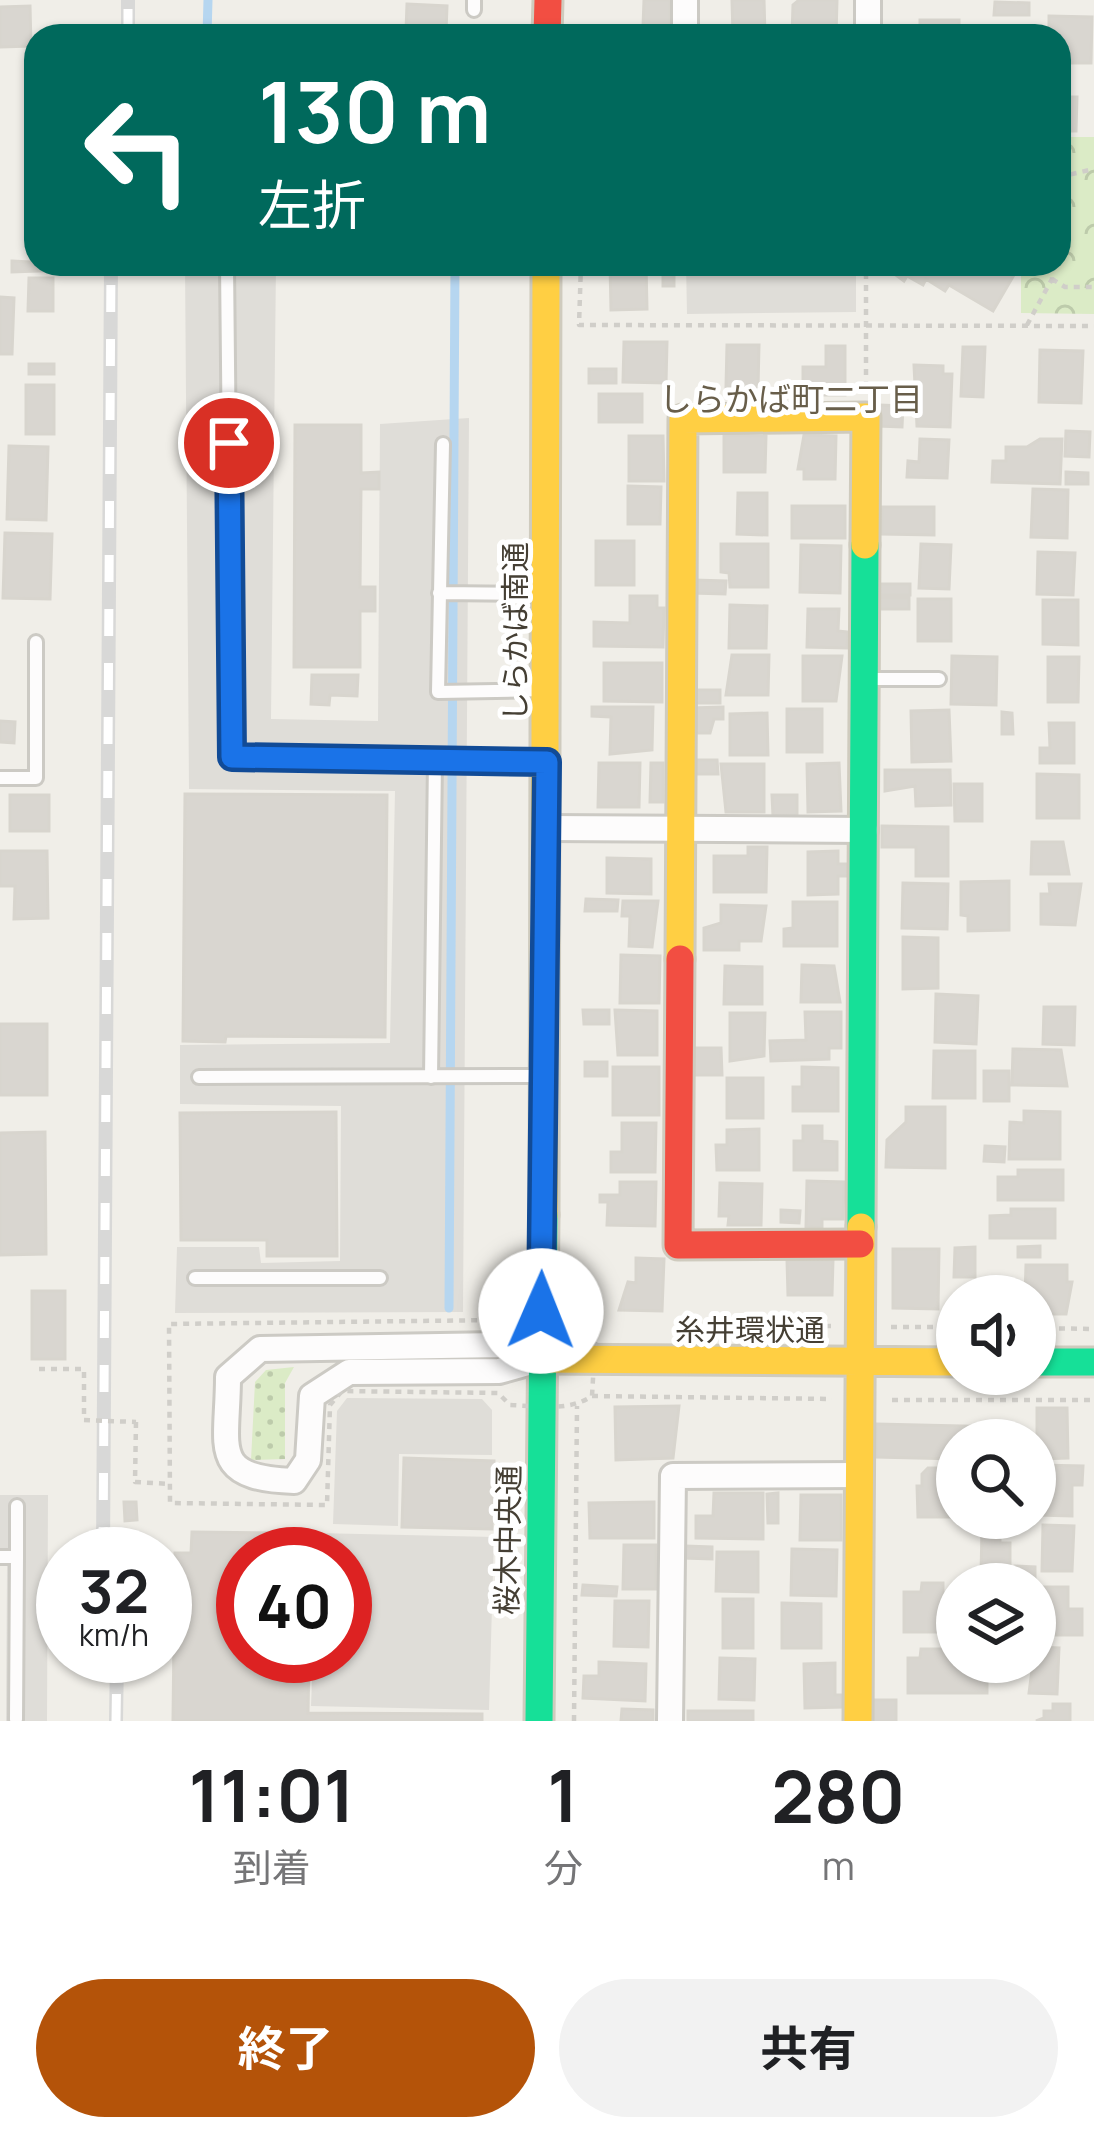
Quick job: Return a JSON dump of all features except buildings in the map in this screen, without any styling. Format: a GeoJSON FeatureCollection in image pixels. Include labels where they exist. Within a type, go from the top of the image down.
{"type":"FeatureCollection","features":[{"type":"Feature","properties":{"kind":"street","name":"しらかば南通"},"geometry":{"type":"LineString","coordinates":[[542,1359],[548,828],[546,276]]}},
{"type":"Feature","properties":{"kind":"street"},"geometry":{"type":"LineString","coordinates":[[858,1721],[866,417],[683,418],[678,1245],[860,1244]]}},
{"type":"Feature","properties":{"kind":"street"},"geometry":{"type":"LineString","coordinates":[[548,828],[865,830]]}},
{"type":"Feature","properties":{"kind":"street"},"geometry":{"type":"LineString","coordinates":[[500,1345],[542,1359],[499,1371],[350,1372],[312,1396],[308,1460],[293,1480],[254,1479],[237,1472],[228,1458],[228,1377],[260,1349],[500,1345]]}},
{"type":"Feature","properties":{"kind":"street","name":"糸井環状通"},"geometry":{"type":"LineString","coordinates":[[542,1359],[936,1362]]}},
{"type":"Feature","properties":{"kind":"street","name":"桜木中央通"},"geometry":{"type":"LineString","coordinates":[[538,1721],[542,1359]]}},
{"type":"Feature","properties":{"kind":"street"},"geometry":{"type":"LineString","coordinates":[[1056,1362],[1094,1362]]}},
{"type":"Feature","properties":{"kind":"street"},"geometry":{"type":"LineString","coordinates":[[670,1721],[673,1476],[860,1474]]}},
{"type":"Feature","properties":{"kind":"lane"},"geometry":{"type":"LineString","coordinates":[[227,276],[232,757],[547,762]]}},
{"type":"Feature","properties":{"kind":"lane"},"geometry":{"type":"LineString","coordinates":[[443,444],[438,692],[547,690]]}},
{"type":"Feature","properties":{"kind":"lane"},"geometry":{"type":"LineString","coordinates":[[440,593],[547,594]]}},
{"type":"Feature","properties":{"kind":"lane"},"geometry":{"type":"LineString","coordinates":[[0,778],[36,778],[36,642]]}},
{"type":"Feature","properties":{"kind":"lane"},"geometry":{"type":"LineString","coordinates":[[866,679],[939,679]]}},
{"type":"Feature","properties":{"kind":"lane"},"geometry":{"type":"LineString","coordinates":[[431,1077],[435,760]]}},
{"type":"Feature","properties":{"kind":"lane"},"geometry":{"type":"LineString","coordinates":[[199,1077],[544,1076]]}},
{"type":"Feature","properties":{"kind":"lane"},"geometry":{"type":"LineString","coordinates":[[195,1278],[380,1278]]}},
{"type":"Feature","properties":{"kind":"lane"},"geometry":{"type":"LineString","coordinates":[[16,1718],[17,1506]]}},
{"type":"Feature","properties":{"kind":"lane"},"geometry":{"type":"LineString","coordinates":[[0,1557],[17,1557]]}},
{"type":"Feature","properties":{"kind":"path"},"geometry":{"type":"LineString","coordinates":[[581,276],[580,325],[1094,326]]}},
{"type":"Feature","properties":{"kind":"path"},"geometry":{"type":"LineString","coordinates":[[866,276],[866,417]]}},
{"type":"Feature","properties":{"kind":"path"},"geometry":{"type":"LineString","coordinates":[[1027,325],[1052,279],[1066,287],[1094,287]]}},
{"type":"Feature","properties":{"kind":"path"},"geometry":{"type":"LineString","coordinates":[[706,1327],[936,1327]]}},
{"type":"Feature","properties":{"kind":"path"},"geometry":{"type":"LineString","coordinates":[[596,1328],[618,1328]]}},
{"type":"Feature","properties":{"kind":"path"},"geometry":{"type":"LineString","coordinates":[[1056,1328],[1094,1329]]}},
{"type":"Feature","properties":{"kind":"path"},"geometry":{"type":"LineString","coordinates":[[39,1369],[84,1369],[84,1420],[136,1421],[135,1481],[170,1484]]}},
{"type":"Feature","properties":{"kind":"path"},"geometry":{"type":"LineString","coordinates":[[574,1721],[577,1406]]}},
{"type":"Feature","properties":{"kind":"green space"},"geometry":{"type":"Polygon","coordinates":[[[1071,137],[1094,137],[1094,314],[1021,313],[1021,276],[1071,276],[1071,137]]]}},
{"type":"Feature","properties":{"kind":"green space"},"geometry":{"type":"Polygon","coordinates":[[[294,1367],[285,1383],[285,1459],[251,1460],[255,1382],[266,1370],[294,1367]]]}},
{"type":"Feature","properties":{"kind":"shaded area"},"geometry":{"type":"Polygon","coordinates":[[[185,276],[276,276],[271,719],[378,721],[380,424],[469,418],[463,1312],[175,1313],[177,1247],[259,1247],[261,1263],[340,1261],[341,1106],[180,1104],[180,1045],[390,1043],[395,791],[189,789],[185,276]]]}},
{"type":"Feature","properties":{"kind":"shaded area"},"geometry":{"type":"Polygon","coordinates":[[[686,276],[856,276],[856,312],[687,314],[686,276]]]}},
{"type":"Feature","properties":{"kind":"shaded area"},"geometry":{"type":"Polygon","coordinates":[[[347,1398],[482,1399],[492,1410],[492,1455],[399,1454],[398,1526],[333,1524],[337,1411],[347,1398]]]}},
{"type":"Feature","properties":{"kind":"shaded area"},"geometry":{"type":"Polygon","coordinates":[[[0,1495],[48,1495],[48,1527],[36,1527],[36,1683],[47,1683],[47,1721],[6,1721],[7,1566],[0,1565],[0,1495]]]}},
{"type":"Feature","properties":{"kind":"shaded area"},"geometry":{"type":"Polygon","coordinates":[[[372,1534],[494,1537],[489,1710],[311,1706],[312,1683],[372,1683],[372,1534]]]}},
{"type":"Feature","properties":{"kind":"waterway"},"geometry":{"type":"LineString","coordinates":[[207,24],[208,0]]}},
{"type":"Feature","properties":{"kind":"waterway"},"geometry":{"type":"LineString","coordinates":[[449,1308],[455,276]]}},
{"type":"Feature","properties":{"kind":"railway"},"geometry":{"type":"LineString","coordinates":[[128,0],[128,24]]}},
{"type":"Feature","properties":{"kind":"railway"},"geometry":{"type":"LineString","coordinates":[[103,1527],[111,276]]}},
{"type":"Feature","properties":{"kind":"railway"},"geometry":{"type":"LineString","coordinates":[[116,1721],[117,1683]]}},
{"type":"Feature","properties":{"kind":"traffic: fast"},"geometry":{"type":"LineString","coordinates":[[861,1227],[865,545]]}},
{"type":"Feature","properties":{"kind":"traffic: fast"},"geometry":{"type":"LineString","coordinates":[[539,1721],[544,1215]]}},
{"type":"Feature","properties":{"kind":"traffic: fast"},"geometry":{"type":"LineString","coordinates":[[1056,1362],[1094,1362]]}},
{"type":"Feature","properties":{"kind":"traffic: slow"},"geometry":{"type":"LineString","coordinates":[[544,1215],[546,276]]}},
{"type":"Feature","properties":{"kind":"traffic: slow"},"geometry":{"type":"LineString","coordinates":[[680,959],[683,419],[866,417],[865,545]]}},
{"type":"Feature","properties":{"kind":"traffic: slow"},"geometry":{"type":"LineString","coordinates":[[858,1721],[861,1227]]}},
{"type":"Feature","properties":{"kind":"traffic: slow"},"geometry":{"type":"LineString","coordinates":[[542,1359],[936,1362]]}},
{"type":"Feature","properties":{"kind":"traffic: jam"},"geometry":{"type":"LineString","coordinates":[[547,24],[548,0]]}},
{"type":"Feature","properties":{"kind":"traffic: jam"},"geometry":{"type":"LineString","coordinates":[[680,959],[678,1245],[860,1244]]}},
{"type":"Feature","properties":{"kind":"district","name":"しらかば町二丁目"},"geometry":{"type":"Point","coordinates":[791,398]}},
{"type":"Feature","properties":{"kind":"route"},"geometry":{"type":"LineString","coordinates":[[229,443],[232,757],[547,762],[541,1311]]}}]}
